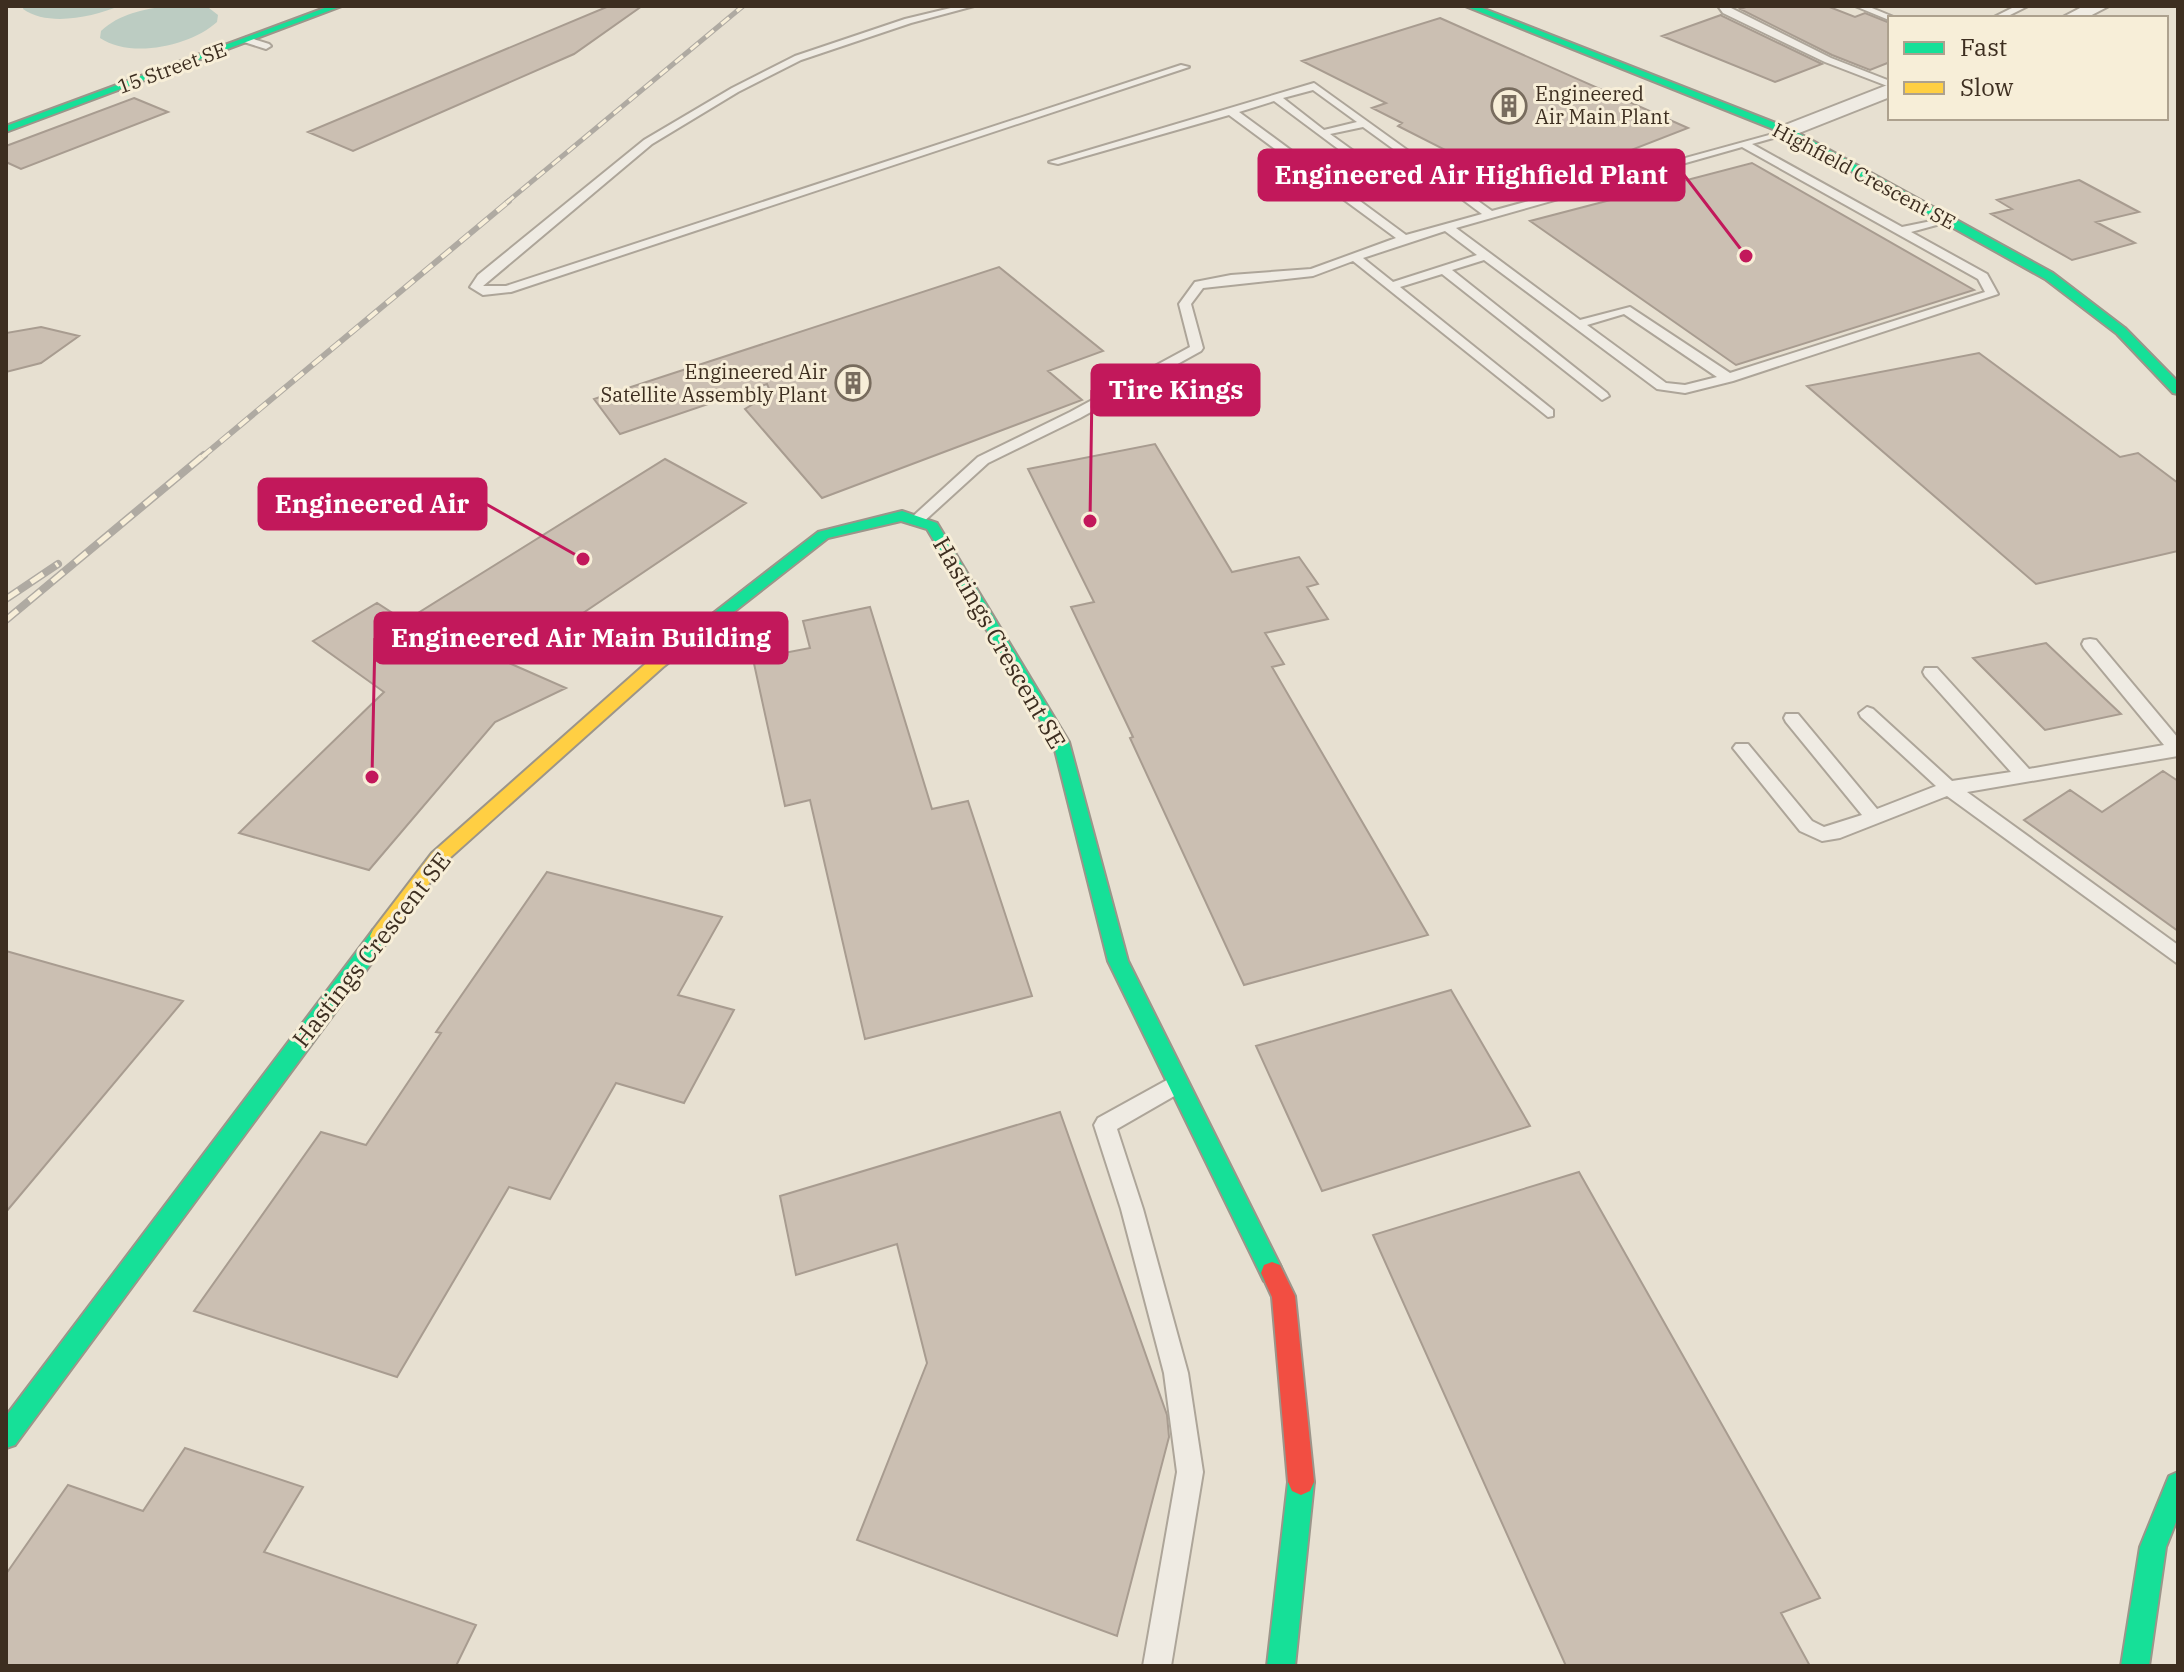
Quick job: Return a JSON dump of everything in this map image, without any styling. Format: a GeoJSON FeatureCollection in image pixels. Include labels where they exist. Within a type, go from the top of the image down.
{"type":"FeatureCollection","features":[{"type":"Feature","properties":{"kind":"street","name":"15 Street SE"},"geometry":{"type":"LineString","coordinates":[[6,129],[338,6]]}},
{"type":"Feature","properties":{"kind":"street","name":"Highfield Crescent SE"},"geometry":{"type":"LineString","coordinates":[[1469,6],[1787,131],[2049,276],[2121,331],[2178,390]]}},
{"type":"Feature","properties":{"kind":"street"},"geometry":{"type":"LineString","coordinates":[[2075,16],[2100,6]]}},
{"type":"Feature","properties":{"kind":"street"},"geometry":{"type":"LineString","coordinates":[[1787,131],[1888,88]]}},
{"type":"Feature","properties":{"kind":"street","name":"Hastings Crescent SE"},"geometry":{"type":"LineString","coordinates":[[6,1436],[438,858],[657,663],[823,535],[902,516],[932,526],[1061,742],[1118,961],[1283,1296],[1302,1473],[1281,1666]]}},
{"type":"Feature","properties":{"kind":"street"},"geometry":{"type":"LineString","coordinates":[[2135,1666],[2153,1547],[2178,1485]]}},
{"type":"Feature","properties":{"kind":"lane"},"geometry":{"type":"LineString","coordinates":[[970,6],[908,21],[798,58],[735,90],[648,142],[482,278],[476,287],[483,291],[507,289],[1184,67]]}},
{"type":"Feature","properties":{"kind":"lane"},"geometry":{"type":"LineString","coordinates":[[1722,6],[1726,11],[1888,86]]}},
{"type":"Feature","properties":{"kind":"lane"},"geometry":{"type":"LineString","coordinates":[[1859,6],[1888,17]]}},
{"type":"Feature","properties":{"kind":"lane"},"geometry":{"type":"LineString","coordinates":[[2001,16],[2024,6]]}},
{"type":"Feature","properties":{"kind":"lane"},"geometry":{"type":"LineString","coordinates":[[247,40],[266,46]]}},
{"type":"Feature","properties":{"kind":"lane"},"geometry":{"type":"LineString","coordinates":[[1054,162],[1314,86],[1492,216]]}},
{"type":"Feature","properties":{"kind":"lane"},"geometry":{"type":"LineString","coordinates":[[1275,97],[1400,190],[1442,178]]}},
{"type":"Feature","properties":{"kind":"lane"},"geometry":{"type":"LineString","coordinates":[[1231,111],[1405,240]]}},
{"type":"Feature","properties":{"kind":"lane"},"geometry":{"type":"LineString","coordinates":[[1322,133],[1366,123]]}},
{"type":"Feature","properties":{"kind":"lane"},"geometry":{"type":"LineString","coordinates":[[916,521],[983,460],[1075,415],[1197,348],[1185,304],[1199,285],[1313,272],[1405,240],[1787,131]]}},
{"type":"Feature","properties":{"kind":"lane"},"geometry":{"type":"LineString","coordinates":[[1448,228],[1662,386],[1685,389],[1992,294],[1983,277],[1746,145]]}},
{"type":"Feature","properties":{"kind":"lane"},"geometry":{"type":"LineString","coordinates":[[1902,231],[1947,219]]}},
{"type":"Feature","properties":{"kind":"lane"},"geometry":{"type":"LineString","coordinates":[[1391,286],[1486,256]]}},
{"type":"Feature","properties":{"kind":"lane"},"geometry":{"type":"LineString","coordinates":[[1355,257],[1548,413]]}},
{"type":"Feature","properties":{"kind":"lane"},"geometry":{"type":"LineString","coordinates":[[1443,269],[1602,396]]}},
{"type":"Feature","properties":{"kind":"lane"},"geometry":{"type":"LineString","coordinates":[[1578,324],[1626,310],[1728,378]]}},
{"type":"Feature","properties":{"kind":"lane"},"geometry":{"type":"LineString","coordinates":[[1742,748],[1806,826],[1822,834],[1834,833],[1949,788],[2177,749],[2090,644]]}},
{"type":"Feature","properties":{"kind":"lane"},"geometry":{"type":"LineString","coordinates":[[1931,672],[2025,776]]}},
{"type":"Feature","properties":{"kind":"lane"},"geometry":{"type":"LineString","coordinates":[[1867,713],[1949,788],[2178,956]]}},
{"type":"Feature","properties":{"kind":"lane"},"geometry":{"type":"LineString","coordinates":[[1792,718],[1873,816]]}},
{"type":"Feature","properties":{"kind":"lane"},"geometry":{"type":"LineString","coordinates":[[1157,1666],[1190,1472],[1176,1373],[1132,1209],[1105,1125],[1178,1082]]}},
{"type":"Feature","properties":{"kind":"shaded area"},"geometry":{"type":"Polygon","coordinates":[[[24,6],[119,6],[84,17],[58,19],[33,14],[23,9],[24,6]]]}},
{"type":"Feature","properties":{"kind":"shaded area"},"geometry":{"type":"Polygon","coordinates":[[[168,6],[209,8],[218,15],[217,22],[192,38],[160,47],[128,48],[100,38],[101,31],[124,16],[168,6]]]}},
{"type":"Feature","properties":{"kind":"building"},"geometry":{"type":"Polygon","coordinates":[[[609,6],[642,6],[574,54],[353,151],[308,132],[609,6]]]}},
{"type":"Feature","properties":{"kind":"building"},"geometry":{"type":"Polygon","coordinates":[[[1749,6],[1827,6],[1855,17],[1865,13],[1888,22],[1888,63],[1870,70],[1832,55],[1740,9],[1749,6]]]}},
{"type":"Feature","properties":{"kind":"building"},"geometry":{"type":"Polygon","coordinates":[[[1721,15],[1822,64],[1775,82],[1662,36],[1721,15]]]}},
{"type":"Feature","properties":{"kind":"building","name":"Engineered Air Main Plant"},"geometry":{"type":"Polygon","coordinates":[[[1440,18],[1688,128],[1526,191],[1398,126],[1402,123],[1372,108],[1386,103],[1302,61],[1440,18]]]}},
{"type":"Feature","properties":{"kind":"building"},"geometry":{"type":"Polygon","coordinates":[[[134,98],[168,112],[21,169],[6,162],[6,146],[134,98]]]}},
{"type":"Feature","properties":{"kind":"building"},"geometry":{"type":"Polygon","coordinates":[[[1752,163],[1974,290],[1736,365],[1530,221],[1752,163]]]}},
{"type":"Feature","properties":{"kind":"building"},"geometry":{"type":"Polygon","coordinates":[[[2079,180],[2139,212],[2096,222],[2135,243],[2072,260],[1991,214],[2012,209],[1997,200],[2079,180]]]}},
{"type":"Feature","properties":{"kind":"building","name":"Engineered Air Satellite Assembly Plant"},"geometry":{"type":"Polygon","coordinates":[[[999,267],[1103,351],[1048,371],[1082,400],[822,498],[745,409],[771,393],[767,384],[620,434],[594,399],[999,267]]]}},
{"type":"Feature","properties":{"kind":"building"},"geometry":{"type":"Polygon","coordinates":[[[41,327],[79,336],[41,363],[6,372],[6,333],[41,327]]]}},
{"type":"Feature","properties":{"kind":"building"},"geometry":{"type":"Polygon","coordinates":[[[1979,353],[2120,457],[2138,453],[2178,483],[2178,551],[2036,584],[1807,386],[1979,353]]]}},
{"type":"Feature","properties":{"kind":"building"},"geometry":{"type":"Polygon","coordinates":[[[1155,444],[1232,572],[1299,557],[1318,584],[1307,587],[1328,619],[1265,633],[1284,664],[1272,667],[1428,935],[1244,985],[1071,607],[1094,602],[1028,469],[1155,444]]]}},
{"type":"Feature","properties":{"kind":"building"},"geometry":{"type":"Polygon","coordinates":[[[665,459],[746,503],[509,663],[566,688],[495,722],[369,870],[239,833],[384,692],[313,641],[377,603],[405,621],[665,459]]]}},
{"type":"Feature","properties":{"kind":"building"},"geometry":{"type":"Polygon","coordinates":[[[870,607],[932,809],[968,801],[1032,996],[865,1039],[810,800],[785,806],[753,659],[810,648],[803,621],[870,607]]]}},
{"type":"Feature","properties":{"kind":"building"},"geometry":{"type":"Polygon","coordinates":[[[2046,643],[2121,714],[2045,730],[1973,658],[2046,643]]]}},
{"type":"Feature","properties":{"kind":"building"},"geometry":{"type":"Polygon","coordinates":[[[2163,771],[2178,781],[2178,931],[2024,820],[2070,790],[2102,812],[2163,771]]]}},
{"type":"Feature","properties":{"kind":"building"},"geometry":{"type":"Polygon","coordinates":[[[547,872],[722,917],[678,995],[734,1010],[684,1103],[616,1083],[550,1199],[509,1187],[397,1377],[194,1311],[321,1132],[366,1145],[441,1033],[436,1032],[547,872]]]}},
{"type":"Feature","properties":{"kind":"building"},"geometry":{"type":"Polygon","coordinates":[[[6,951],[183,1001],[6,1212],[6,951]]]}},
{"type":"Feature","properties":{"kind":"building"},"geometry":{"type":"Polygon","coordinates":[[[1451,990],[1530,1126],[1322,1191],[1256,1046],[1451,990]]]}},
{"type":"Feature","properties":{"kind":"building"},"geometry":{"type":"Polygon","coordinates":[[[1060,1112],[1167,1415],[1169,1437],[1117,1636],[857,1540],[927,1363],[897,1244],[796,1275],[780,1196],[1060,1112]]]}},
{"type":"Feature","properties":{"kind":"building"},"geometry":{"type":"Polygon","coordinates":[[[1579,1172],[1820,1598],[1781,1613],[1810,1666],[1566,1666],[1373,1235],[1579,1172]]]}},
{"type":"Feature","properties":{"kind":"building"},"geometry":{"type":"Polygon","coordinates":[[[185,1448],[303,1487],[264,1552],[476,1625],[456,1666],[6,1666],[6,1574],[68,1485],[143,1511],[185,1448]]]}},
{"type":"Feature","properties":{"kind":"railway"},"geometry":{"type":"LineString","coordinates":[[506,203],[743,6]]}},
{"type":"Feature","properties":{"kind":"railway"},"geometry":{"type":"LineString","coordinates":[[202,457],[509,201]]}},
{"type":"Feature","properties":{"kind":"railway"},"geometry":{"type":"LineString","coordinates":[[6,620],[204,455]]}},
{"type":"Feature","properties":{"kind":"railway"},"geometry":{"type":"LineString","coordinates":[[6,599],[58,564]]}},
{"type":"Feature","properties":{"kind":"traffic: fast"},"geometry":{"type":"LineString","coordinates":[[6,129],[338,6]]}},
{"type":"Feature","properties":{"kind":"traffic: fast"},"geometry":{"type":"LineString","coordinates":[[1469,6],[1787,131],[2049,276],[2121,331],[2178,390]]}},
{"type":"Feature","properties":{"kind":"traffic: fast"},"geometry":{"type":"LineString","coordinates":[[706,625],[823,535],[902,516],[932,526],[1061,742],[1118,961],[1272,1273]]}},
{"type":"Feature","properties":{"kind":"traffic: fast"},"geometry":{"type":"LineString","coordinates":[[6,1436],[380,936]]}},
{"type":"Feature","properties":{"kind":"traffic: fast"},"geometry":{"type":"LineString","coordinates":[[1281,1666],[1301,1482]]}},
{"type":"Feature","properties":{"kind":"traffic: fast"},"geometry":{"type":"LineString","coordinates":[[2135,1666],[2153,1547],[2178,1485]]}},
{"type":"Feature","properties":{"kind":"traffic: slow"},"geometry":{"type":"LineString","coordinates":[[380,936],[438,858],[657,663],[706,625]]}},
{"type":"Feature","properties":{"kind":"traffic: jam"},"geometry":{"type":"LineString","coordinates":[[1272,1273],[1283,1296],[1301,1482]]}},
{"type":"Feature","properties":{"kind":"place","name":"Engineered Air Main Plant"},"geometry":{"type":"Point","coordinates":[1509,106]}},
{"type":"Feature","properties":{"kind":"place","name":"Engineered Air Highfield Plant"},"geometry":{"type":"Point","coordinates":[1746,256]}},
{"type":"Feature","properties":{"kind":"place","name":"Engineered Air Satellite Assembly Plant"},"geometry":{"type":"Point","coordinates":[853,383]}},
{"type":"Feature","properties":{"kind":"place","name":"Tire Kings"},"geometry":{"type":"Point","coordinates":[1090,521]}},
{"type":"Feature","properties":{"kind":"place","name":"Engineered Air"},"geometry":{"type":"Point","coordinates":[583,559]}},
{"type":"Feature","properties":{"kind":"place","name":"Engineered Air Main Building"},"geometry":{"type":"Point","coordinates":[372,777]}}]}
